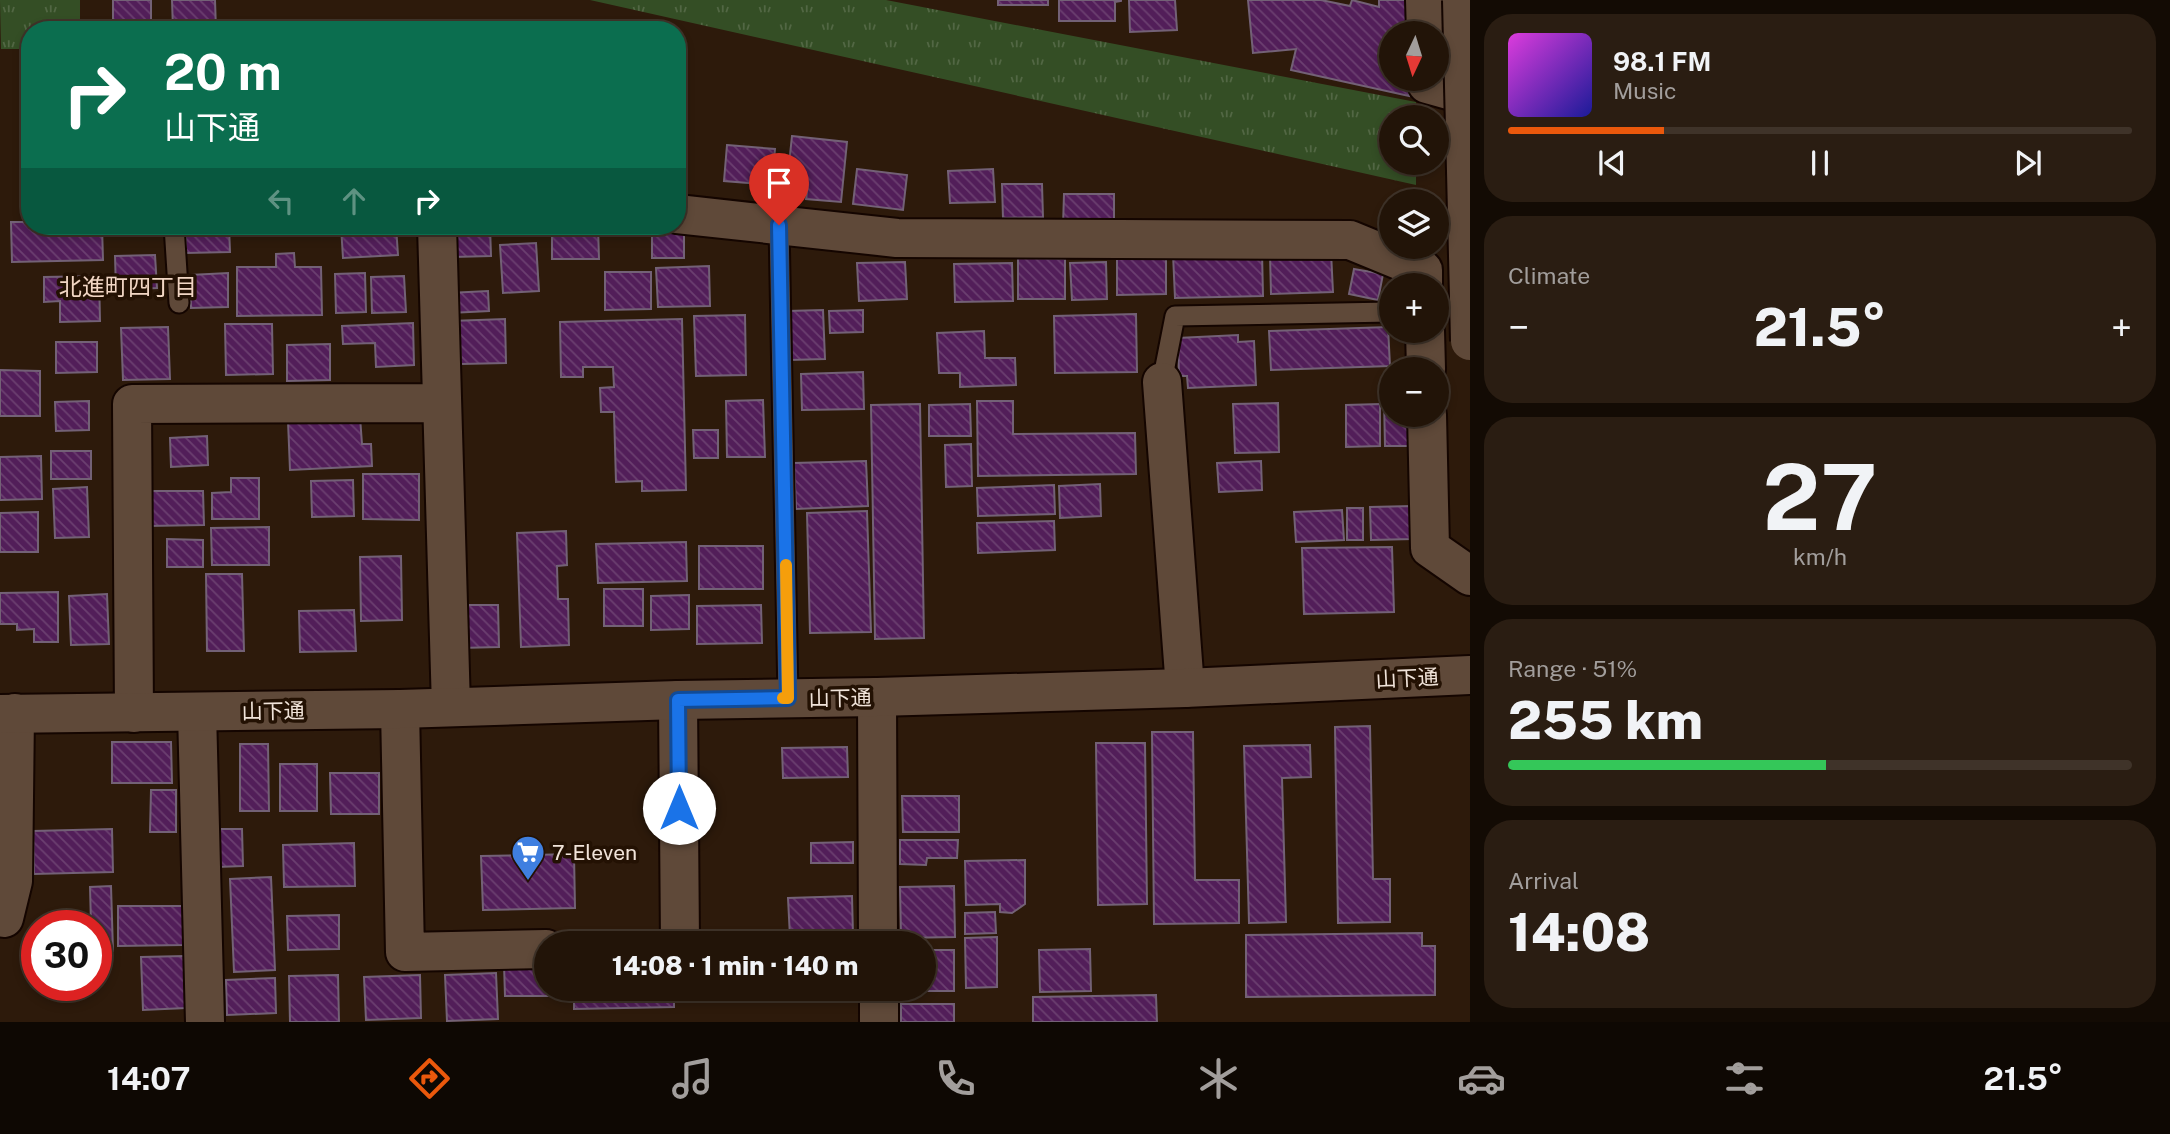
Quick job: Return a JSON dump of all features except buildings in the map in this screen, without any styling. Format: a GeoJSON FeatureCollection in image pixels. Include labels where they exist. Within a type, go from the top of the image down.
{"type":"FeatureCollection","features":[{"type":"Feature","properties":{"kind":"street"},"geometry":{"type":"LineString","coordinates":[[1425,0],[1426,21]]}},
{"type":"Feature","properties":{"kind":"street"},"geometry":{"type":"LineString","coordinates":[[1462,0],[1470,341]]}},
{"type":"Feature","properties":{"kind":"street"},"geometry":{"type":"LineString","coordinates":[[1449,90],[1470,96]]}},
{"type":"Feature","properties":{"kind":"street"},"geometry":{"type":"LineString","coordinates":[[686,215],[897,238],[1350,240],[1423,270],[1423,273]]}},
{"type":"Feature","properties":{"kind":"street"},"geometry":{"type":"LineString","coordinates":[[438,235],[451,707]]}},
{"type":"Feature","properties":{"kind":"street"},"geometry":{"type":"LineString","coordinates":[[1162,382],[1185,688]]}},
{"type":"Feature","properties":{"kind":"street"},"geometry":{"type":"LineString","coordinates":[[134,713],[132,404],[441,403]]}},
{"type":"Feature","properties":{"kind":"street"},"geometry":{"type":"LineString","coordinates":[[1427,427],[1430,548],[1470,576]]}},
{"type":"Feature","properties":{"kind":"street","name":"山下通"},"geometry":{"type":"LineString","coordinates":[[8,714],[400,709],[877,697],[1185,688],[1470,675]]}},
{"type":"Feature","properties":{"kind":"street"},"geometry":{"type":"LineString","coordinates":[[877,697],[878,931]]}},
{"type":"Feature","properties":{"kind":"street"},"geometry":{"type":"LineString","coordinates":[[678,700],[680,931]]}},
{"type":"Feature","properties":{"kind":"street"},"geometry":{"type":"LineString","coordinates":[[400,709],[405,952],[534,949]]}},
{"type":"Feature","properties":{"kind":"street"},"geometry":{"type":"LineString","coordinates":[[197,712],[205,1022]]}},
{"type":"Feature","properties":{"kind":"street"},"geometry":{"type":"LineString","coordinates":[[4,918],[13,881],[8,714]]}},
{"type":"Feature","properties":{"kind":"street"},"geometry":{"type":"LineString","coordinates":[[879,1001],[879,1022]]}},
{"type":"Feature","properties":{"kind":"lane"},"geometry":{"type":"LineString","coordinates":[[779,225],[788,698]]}},
{"type":"Feature","properties":{"kind":"lane"},"geometry":{"type":"LineString","coordinates":[[174,235],[178,303]]}},
{"type":"Feature","properties":{"kind":"lane"},"geometry":{"type":"LineString","coordinates":[[1162,382],[1175,316],[1379,312]]}},
{"type":"Feature","properties":{"kind":"green space"},"geometry":{"type":"Polygon","coordinates":[[[0,0],[80,0],[80,21],[21,21],[21,49],[1,49],[0,0]]]}},
{"type":"Feature","properties":{"kind":"green space"},"geometry":{"type":"Polygon","coordinates":[[[590,0],[886,0],[1416,102],[1416,105],[1379,105],[1379,175],[1416,175],[1416,185],[686,22],[590,0]]]}},
{"type":"Feature","properties":{"kind":"slow traffic"},"geometry":{"type":"LineString","coordinates":[[783,698],[788,698],[786,565]]}},
{"type":"Feature","properties":{"kind":"place","name":"7-Eleven"},"geometry":{"type":"Point","coordinates":[528,882]}},
{"type":"Feature","properties":{"kind":"district","name":"北進町四丁目"},"geometry":{"type":"Point","coordinates":[128,286]}},
{"type":"Feature","properties":{"kind":"route"},"geometry":{"type":"LineString","coordinates":[[679,808],[678,700],[788,698],[779,225]]}}]}
